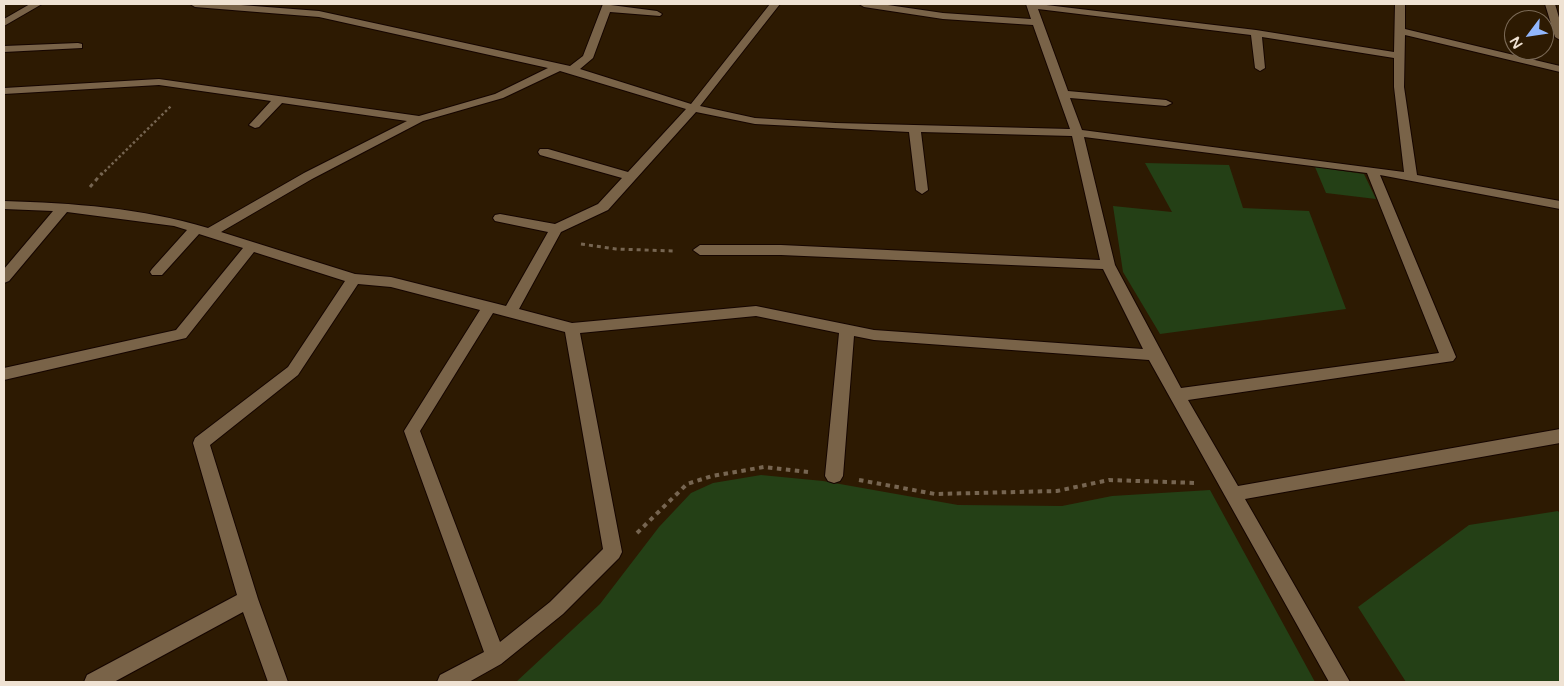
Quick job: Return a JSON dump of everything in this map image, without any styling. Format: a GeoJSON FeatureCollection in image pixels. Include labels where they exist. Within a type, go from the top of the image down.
{"type":"FeatureCollection","features":[{"type":"Feature","properties":{"kind":"street"},"geometry":{"type":"LineString","coordinates":[[4,23],[37,4]]}},
{"type":"Feature","properties":{"kind":"street"},"geometry":{"type":"LineString","coordinates":[[195,4],[319,14],[572,70],[693,108],[756,121],[914,129],[1077,133],[1372,170],[1560,205]]}},
{"type":"Feature","properties":{"kind":"street"},"geometry":{"type":"LineString","coordinates":[[511,311],[553,234],[603,207],[693,108],[775,4]]}},
{"type":"Feature","properties":{"kind":"street"},"geometry":{"type":"LineString","coordinates":[[864,4],[943,16],[1039,22]]}},
{"type":"Feature","properties":{"kind":"street"},"geometry":{"type":"LineString","coordinates":[[1399,4],[1401,32],[1399,87],[1411,176]]}},
{"type":"Feature","properties":{"kind":"street"},"geometry":{"type":"LineString","coordinates":[[1550,4],[1560,38]]}},
{"type":"Feature","properties":{"kind":"street"},"geometry":{"type":"LineString","coordinates":[[1340,682],[1178,395],[1154,356],[1108,265],[1077,133],[1032,5],[1256,33],[1400,56]]}},
{"type":"Feature","properties":{"kind":"street"},"geometry":{"type":"LineString","coordinates":[[572,70],[588,58],[607,6],[657,14]]}},
{"type":"Feature","properties":{"kind":"street"},"geometry":{"type":"LineString","coordinates":[[1401,32],[1560,69]]}},
{"type":"Feature","properties":{"kind":"street"},"geometry":{"type":"LineString","coordinates":[[1256,33],[1260,68]]}},
{"type":"Feature","properties":{"kind":"street"},"geometry":{"type":"LineString","coordinates":[[4,49],[78,46]]}},
{"type":"Feature","properties":{"kind":"street"},"geometry":{"type":"LineString","coordinates":[[210,233],[308,176],[419,119],[499,96],[559,67]]}},
{"type":"Feature","properties":{"kind":"street"},"geometry":{"type":"LineString","coordinates":[[4,91],[159,82],[419,119]]}},
{"type":"Feature","properties":{"kind":"street"},"geometry":{"type":"LineString","coordinates":[[1063,94],[1166,102]]}},
{"type":"Feature","properties":{"kind":"street"},"geometry":{"type":"LineString","coordinates":[[256,125],[280,99]]}},
{"type":"Feature","properties":{"kind":"street"},"geometry":{"type":"LineString","coordinates":[[914,129],[922,190]]}},
{"type":"Feature","properties":{"kind":"street"},"geometry":{"type":"LineString","coordinates":[[544,152],[631,177]]}},
{"type":"Feature","properties":{"kind":"street"},"geometry":{"type":"LineString","coordinates":[[1178,395],[1448,357],[1372,170]]}},
{"type":"Feature","properties":{"kind":"street"},"geometry":{"type":"LineString","coordinates":[[4,205],[67,208],[176,222],[354,279],[391,282],[572,328],[756,311],[874,336],[1154,356]]}},
{"type":"Feature","properties":{"kind":"street"},"geometry":{"type":"LineString","coordinates":[[4,278],[67,208]]}},
{"type":"Feature","properties":{"kind":"street"},"geometry":{"type":"LineString","coordinates":[[500,218],[553,234]]}},
{"type":"Feature","properties":{"kind":"street"},"geometry":{"type":"LineString","coordinates":[[157,272],[196,229]]}},
{"type":"Feature","properties":{"kind":"street"},"geometry":{"type":"LineString","coordinates":[[4,374],[181,334],[251,247]]}},
{"type":"Feature","properties":{"kind":"street"},"geometry":{"type":"LineString","coordinates":[[700,250],[781,250],[1108,265]]}},
{"type":"Feature","properties":{"kind":"street"},"geometry":{"type":"LineString","coordinates":[[278,682],[248,599],[201,443],[293,370],[354,279]]}},
{"type":"Feature","properties":{"kind":"street"},"geometry":{"type":"LineString","coordinates":[[489,307],[412,431],[495,656]]}},
{"type":"Feature","properties":{"kind":"street"},"geometry":{"type":"LineString","coordinates":[[447,682],[495,656],[560,607],[613,552],[572,328]]}},
{"type":"Feature","properties":{"kind":"street"},"geometry":{"type":"LineString","coordinates":[[834,476],[847,329]]}},
{"type":"Feature","properties":{"kind":"street"},"geometry":{"type":"LineString","coordinates":[[1231,488],[1560,436]]}},
{"type":"Feature","properties":{"kind":"street"},"geometry":{"type":"LineString","coordinates":[[94,682],[248,599]]}},
{"type":"Feature","properties":{"kind":"path"},"geometry":{"type":"LineString","coordinates":[[67,208],[156,118],[193,87]]}},
{"type":"Feature","properties":{"kind":"path"},"geometry":{"type":"LineString","coordinates":[[553,234],[616,249],[700,250]]}},
{"type":"Feature","properties":{"kind":"path"},"geometry":{"type":"LineString","coordinates":[[613,552],[652,520],[687,484],[712,476],[764,467],[834,476],[935,494],[1057,491],[1109,480],[1231,488]]}},
{"type":"Feature","properties":{"kind":"green space"},"geometry":{"type":"Polygon","coordinates":[[[1145,163],[1229,165],[1243,208],[1309,211],[1346,309],[1160,334],[1123,272],[1113,206],[1172,212],[1145,163]]]}},
{"type":"Feature","properties":{"kind":"green space"},"geometry":{"type":"Polygon","coordinates":[[[1315,167],[1364,174],[1376,199],[1326,193],[1315,167]]]}},
{"type":"Feature","properties":{"kind":"green space"},"geometry":{"type":"Polygon","coordinates":[[[761,475],[823,481],[958,505],[1062,506],[1112,496],[1210,490],[1315,682],[516,682],[600,604],[659,527],[691,493],[713,483],[761,475]]]}},
{"type":"Feature","properties":{"kind":"green space"},"geometry":{"type":"Polygon","coordinates":[[[1558,511],[1560,514],[1560,682],[1406,682],[1358,607],[1469,525],[1558,511]]]}}]}
